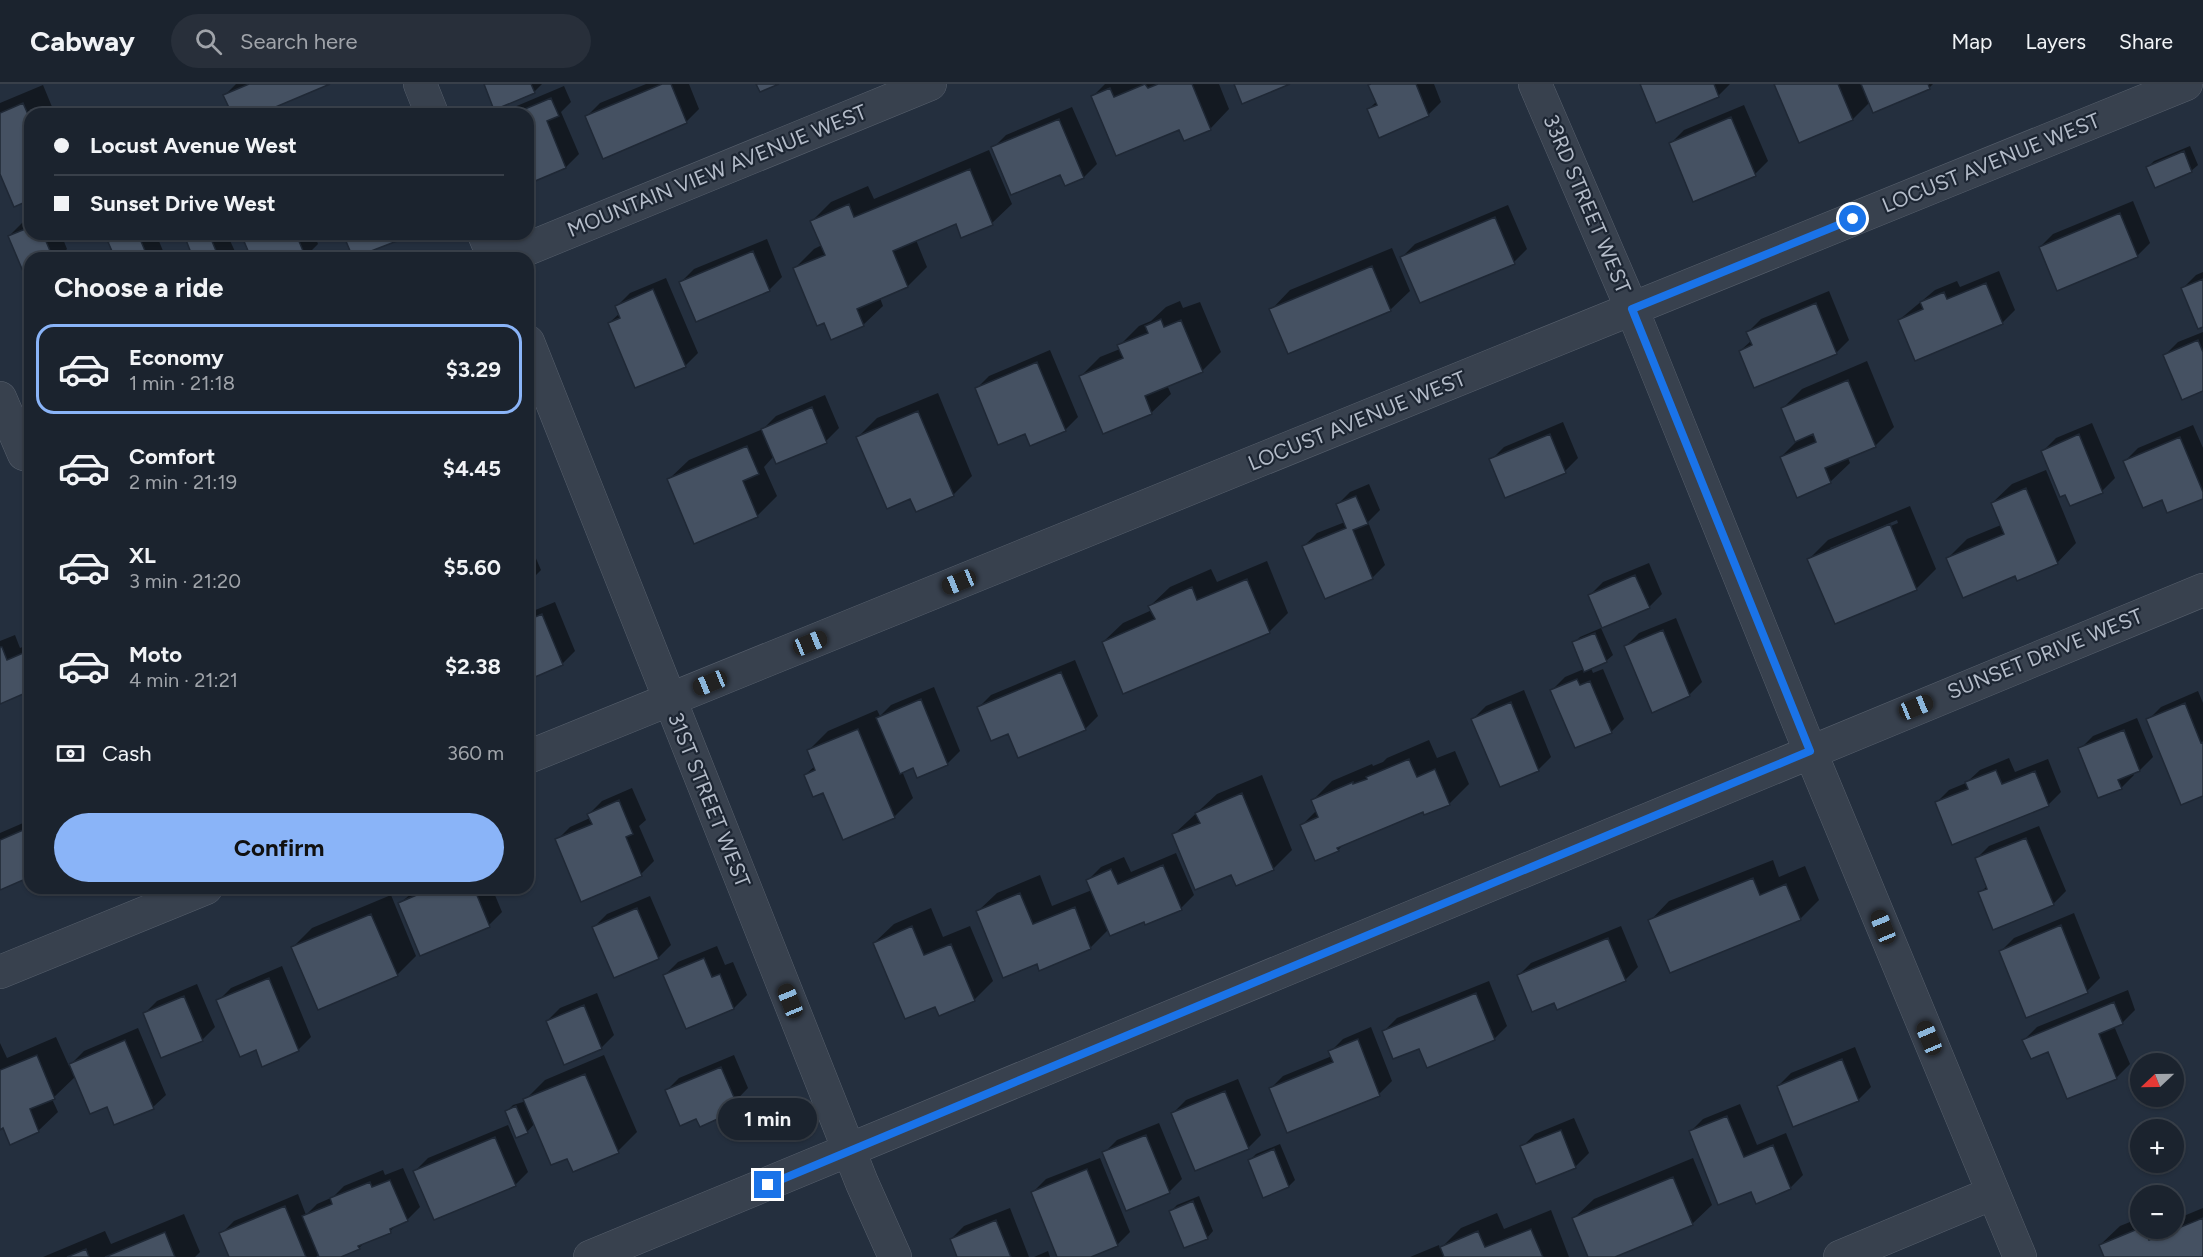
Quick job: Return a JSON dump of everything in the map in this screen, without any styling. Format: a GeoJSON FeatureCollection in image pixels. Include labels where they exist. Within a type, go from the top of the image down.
{"type":"FeatureCollection","features":[{"type":"Feature","properties":{"kind":"street"},"geometry":{"type":"LineString","coordinates":[[420,84],[430,108]]}},
{"type":"Feature","properties":{"kind":"street","name":"MOUNTAIN VIEW AVENUE WEST"},"geometry":{"type":"LineString","coordinates":[[520,252],[930,84]]}},
{"type":"Feature","properties":{"kind":"street","name":"33RD STREET WEST"},"geometry":{"type":"LineString","coordinates":[[1535,84],[1632,309],[1810,751],[2020,1257]]}},
{"type":"Feature","properties":{"kind":"street","name":"LOCUST AVENUE WEST"},"geometry":{"type":"LineString","coordinates":[[534,755],[2186,84]]}},
{"type":"Feature","properties":{"kind":"street","name":"31ST STREET WEST"},"geometry":{"type":"LineString","coordinates":[[534,357],[590,493],[669,700],[851,1151],[862,1184],[895,1257]]}},
{"type":"Feature","properties":{"kind":"street"},"geometry":{"type":"LineString","coordinates":[[0,398],[18,457]]}},
{"type":"Feature","properties":{"kind":"street","name":"SUNSET DRIVE WEST"},"geometry":{"type":"LineString","coordinates":[[590,1257],[851,1151],[1810,751],[2200,601]]}},
{"type":"Feature","properties":{"kind":"street"},"geometry":{"type":"LineString","coordinates":[[0,972],[191,894]]}},
{"type":"Feature","properties":{"kind":"street"},"geometry":{"type":"LineString","coordinates":[[1840,1257],[1994,1193]]}},
{"type":"Feature","properties":{"kind":"building"},"geometry":{"type":"Polygon","coordinates":[[[249,84],[330,84],[273,108],[229,108],[223,95],[249,84]]]}},
{"type":"Feature","properties":{"kind":"building"},"geometry":{"type":"Polygon","coordinates":[[[484,84],[531,84],[535,93],[499,108],[493,108],[484,84]]]}},
{"type":"Feature","properties":{"kind":"building"},"geometry":{"type":"Polygon","coordinates":[[[662,84],[671,84],[687,123],[603,159],[585,116],[662,84]]]}},
{"type":"Feature","properties":{"kind":"building"},"geometry":{"type":"Polygon","coordinates":[[[756,84],[779,84],[760,92],[756,84]]]}},
{"type":"Feature","properties":{"kind":"building"},"geometry":{"type":"Polygon","coordinates":[[[1145,84],[1148,88],[1158,84],[1192,84],[1211,130],[1184,141],[1179,130],[1116,156],[1091,96],[1110,88],[1114,97],[1145,84]]]}},
{"type":"Feature","properties":{"kind":"building"},"geometry":{"type":"Polygon","coordinates":[[[1234,84],[1290,84],[1242,104],[1234,84]]]}},
{"type":"Feature","properties":{"kind":"building"},"geometry":{"type":"Polygon","coordinates":[[[1416,84],[1429,116],[1379,138],[1367,109],[1377,105],[1368,85],[1416,84]]]}},
{"type":"Feature","properties":{"kind":"building"},"geometry":{"type":"Polygon","coordinates":[[[1640,84],[1714,84],[1719,97],[1656,123],[1640,84]]]}},
{"type":"Feature","properties":{"kind":"building"},"geometry":{"type":"Polygon","coordinates":[[[1774,84],[1838,84],[1853,120],[1799,143],[1774,84]]]}},
{"type":"Feature","properties":{"kind":"building"},"geometry":{"type":"Polygon","coordinates":[[[1861,84],[1928,84],[1930,89],[1873,113],[1861,84]]]}},
{"type":"Feature","properties":{"kind":"building"},"geometry":{"type":"Polygon","coordinates":[[[551,98],[559,116],[547,121],[566,168],[534,181],[534,108],[527,108],[551,98]]]}},
{"type":"Feature","properties":{"kind":"building"},"geometry":{"type":"Polygon","coordinates":[[[23,103],[25,108],[24,203],[14,207],[0,174],[0,113],[23,103]]]}},
{"type":"Feature","properties":{"kind":"building"},"geometry":{"type":"Polygon","coordinates":[[[1731,117],[1756,176],[1693,202],[1669,143],[1731,117]]]}},
{"type":"Feature","properties":{"kind":"building"},"geometry":{"type":"Polygon","coordinates":[[[1059,119],[1084,178],[1065,186],[1060,175],[1011,195],[991,147],[1059,119]]]}},
{"type":"Feature","properties":{"kind":"building"},"geometry":{"type":"Polygon","coordinates":[[[2184,151],[2192,172],[2155,188],[2146,167],[2184,151]]]}},
{"type":"Feature","properties":{"kind":"building"},"geometry":{"type":"Polygon","coordinates":[[[970,169],[993,225],[961,238],[956,224],[893,251],[908,287],[857,309],[864,326],[831,340],[824,323],[817,326],[793,268],[825,255],[810,221],[849,204],[854,217],[970,169]]]}},
{"type":"Feature","properties":{"kind":"building"},"geometry":{"type":"Polygon","coordinates":[[[2120,213],[2138,257],[2057,291],[2039,247],[2120,213]]]}},
{"type":"Feature","properties":{"kind":"building"},"geometry":{"type":"Polygon","coordinates":[[[1495,217],[1515,264],[1420,303],[1400,257],[1495,217]]]}},
{"type":"Feature","properties":{"kind":"building"},"geometry":{"type":"Polygon","coordinates":[[[24,229],[24,240],[46,240],[50,252],[24,252],[24,274],[8,236],[24,229]]]}},
{"type":"Feature","properties":{"kind":"building"},"geometry":{"type":"Polygon","coordinates":[[[140,240],[146,252],[112,252],[108,242],[140,240]]]}},
{"type":"Feature","properties":{"kind":"building"},"geometry":{"type":"Polygon","coordinates":[[[186,240],[212,240],[216,252],[191,252],[186,240]]]}},
{"type":"Feature","properties":{"kind":"building"},"geometry":{"type":"Polygon","coordinates":[[[244,240],[298,240],[304,252],[248,252],[244,240]]]}},
{"type":"Feature","properties":{"kind":"building"},"geometry":{"type":"Polygon","coordinates":[[[346,240],[397,241],[369,252],[350,252],[346,240]]]}},
{"type":"Feature","properties":{"kind":"building"},"geometry":{"type":"Polygon","coordinates":[[[753,251],[770,291],[696,322],[679,282],[753,251]]]}},
{"type":"Feature","properties":{"kind":"building"},"geometry":{"type":"Polygon","coordinates":[[[1372,266],[1391,311],[1288,354],[1269,309],[1372,266]]]}},
{"type":"Feature","properties":{"kind":"building"},"geometry":{"type":"Polygon","coordinates":[[[2203,279],[2203,327],[2198,329],[2181,288],[2203,279]]]}},
{"type":"Feature","properties":{"kind":"building"},"geometry":{"type":"Polygon","coordinates":[[[1986,283],[2003,324],[1915,361],[1898,320],[1923,309],[1920,302],[1944,292],[1947,299],[1986,283]]]}},
{"type":"Feature","properties":{"kind":"building"},"geometry":{"type":"Polygon","coordinates":[[[653,289],[686,367],[635,388],[608,323],[620,318],[615,306],[653,289]]]}},
{"type":"Feature","properties":{"kind":"building"},"geometry":{"type":"Polygon","coordinates":[[[1816,303],[1837,354],[1754,388],[1739,351],[1752,345],[1746,332],[1816,303]]]}},
{"type":"Feature","properties":{"kind":"building"},"geometry":{"type":"Polygon","coordinates":[[[1161,319],[1164,327],[1181,320],[1203,372],[1145,396],[1152,414],[1103,434],[1079,376],[1123,358],[1117,345],[1148,333],[1145,326],[1161,319]]]}},
{"type":"Feature","properties":{"kind":"building"},"geometry":{"type":"Polygon","coordinates":[[[2198,340],[2203,352],[2203,391],[2182,400],[2163,355],[2198,340]]]}},
{"type":"Feature","properties":{"kind":"building"},"geometry":{"type":"Polygon","coordinates":[[[1037,362],[1066,431],[1030,446],[1025,434],[998,445],[975,388],[1037,362]]]}},
{"type":"Feature","properties":{"kind":"building"},"geometry":{"type":"Polygon","coordinates":[[[1848,380],[1876,447],[1825,468],[1831,483],[1797,498],[1780,457],[1816,442],[1813,434],[1795,442],[1781,408],[1848,380]]]}},
{"type":"Feature","properties":{"kind":"building"},"geometry":{"type":"Polygon","coordinates":[[[812,407],[827,443],[776,464],[761,429],[812,407]]]}},
{"type":"Feature","properties":{"kind":"building"},"geometry":{"type":"Polygon","coordinates":[[[918,411],[954,496],[916,512],[910,499],[887,509],[856,437],[918,411]]]}},
{"type":"Feature","properties":{"kind":"building"},"geometry":{"type":"Polygon","coordinates":[[[1550,434],[1566,473],[1505,498],[1489,459],[1550,434]]]}},
{"type":"Feature","properties":{"kind":"building"},"geometry":{"type":"Polygon","coordinates":[[[2079,434],[2103,493],[2070,506],[2065,495],[2060,497],[2041,451],[2079,434]]]}},
{"type":"Feature","properties":{"kind":"building"},"geometry":{"type":"Polygon","coordinates":[[[2180,437],[2203,492],[2203,499],[2167,513],[2162,500],[2143,508],[2123,461],[2180,437]]]}},
{"type":"Feature","properties":{"kind":"building"},"geometry":{"type":"Polygon","coordinates":[[[747,446],[759,474],[743,481],[758,517],[694,544],[667,479],[747,446]]]}},
{"type":"Feature","properties":{"kind":"building"},"geometry":{"type":"Polygon","coordinates":[[[2026,488],[2058,564],[2017,581],[2015,576],[1963,598],[1946,558],[2004,534],[1991,503],[2026,488]]]}},
{"type":"Feature","properties":{"kind":"building"},"geometry":{"type":"Polygon","coordinates":[[[1356,496],[1368,524],[1353,530],[1373,579],[1325,599],[1302,546],[1346,528],[1336,504],[1356,496]]]}},
{"type":"Feature","properties":{"kind":"building"},"geometry":{"type":"Polygon","coordinates":[[[1890,524],[1917,590],[1835,624],[1807,559],[1890,524]]]}},
{"type":"Feature","properties":{"kind":"building"},"geometry":{"type":"Polygon","coordinates":[[[1635,575],[1650,608],[1602,628],[1588,595],[1635,575]]]}},
{"type":"Feature","properties":{"kind":"building"},"geometry":{"type":"Polygon","coordinates":[[[1247,579],[1270,633],[1123,694],[1102,642],[1155,619],[1148,606],[1192,587],[1197,600],[1247,579]]]}},
{"type":"Feature","properties":{"kind":"building"},"geometry":{"type":"Polygon","coordinates":[[[542,614],[563,665],[534,677],[534,617],[542,614]]]}},
{"type":"Feature","properties":{"kind":"building"},"geometry":{"type":"Polygon","coordinates":[[[1663,630],[1690,696],[1652,713],[1624,646],[1663,630]]]}},
{"type":"Feature","properties":{"kind":"building"},"geometry":{"type":"Polygon","coordinates":[[[1595,633],[1607,662],[1584,672],[1572,642],[1595,633]]]}},
{"type":"Feature","properties":{"kind":"building"},"geometry":{"type":"Polygon","coordinates":[[[0,647],[2,647],[7,660],[24,653],[24,694],[0,704],[0,647]]]}},
{"type":"Feature","properties":{"kind":"building"},"geometry":{"type":"Polygon","coordinates":[[[1061,672],[1086,730],[1018,758],[1008,734],[991,741],[977,707],[1061,672]]]}},
{"type":"Feature","properties":{"kind":"building"},"geometry":{"type":"Polygon","coordinates":[[[1577,679],[1580,685],[1590,681],[1612,733],[1575,748],[1550,690],[1577,679]]]}},
{"type":"Feature","properties":{"kind":"building"},"geometry":{"type":"Polygon","coordinates":[[[921,699],[948,765],[917,778],[913,768],[900,774],[876,718],[921,699]]]}},
{"type":"Feature","properties":{"kind":"building"},"geometry":{"type":"Polygon","coordinates":[[[1511,702],[1539,771],[1500,787],[1471,719],[1511,702]]]}},
{"type":"Feature","properties":{"kind":"building"},"geometry":{"type":"Polygon","coordinates":[[[2185,703],[2201,743],[2203,742],[2203,796],[2181,805],[2146,719],[2185,703]]]}},
{"type":"Feature","properties":{"kind":"building"},"geometry":{"type":"Polygon","coordinates":[[[858,729],[895,818],[843,840],[823,793],[813,797],[804,775],[815,770],[807,750],[858,729]]]}},
{"type":"Feature","properties":{"kind":"building"},"geometry":{"type":"Polygon","coordinates":[[[2124,730],[2140,771],[2118,780],[2122,789],[2098,798],[2078,748],[2124,730]]]}},
{"type":"Feature","properties":{"kind":"building"},"geometry":{"type":"Polygon","coordinates":[[[1409,759],[1417,777],[1435,769],[1450,805],[1424,815],[1423,812],[1337,848],[1339,851],[1315,861],[1300,825],[1318,817],[1311,800],[1353,782],[1353,784],[1367,779],[1366,777],[1409,759]]]}},
{"type":"Feature","properties":{"kind":"building"},"geometry":{"type":"Polygon","coordinates":[[[1996,770],[2002,784],[2035,771],[2049,806],[1952,845],[1935,802],[1968,789],[1965,782],[1996,770]]]}},
{"type":"Feature","properties":{"kind":"building"},"geometry":{"type":"Polygon","coordinates":[[[1242,793],[1274,870],[1236,886],[1231,875],[1195,890],[1172,834],[1200,823],[1195,813],[1242,793]]]}},
{"type":"Feature","properties":{"kind":"building"},"geometry":{"type":"Polygon","coordinates":[[[619,800],[633,834],[626,837],[642,876],[581,902],[555,839],[592,824],[587,814],[619,800]]]}},
{"type":"Feature","properties":{"kind":"building"},"geometry":{"type":"Polygon","coordinates":[[[24,830],[24,880],[0,890],[0,840],[24,830]]]}},
{"type":"Feature","properties":{"kind":"building"},"geometry":{"type":"Polygon","coordinates":[[[2026,838],[2054,905],[1993,930],[1978,892],[1987,889],[1975,858],[2026,838]]]}},
{"type":"Feature","properties":{"kind":"building"},"geometry":{"type":"Polygon","coordinates":[[[1163,865],[1182,910],[1110,936],[1086,880],[1111,869],[1118,884],[1163,865]]]}},
{"type":"Feature","properties":{"kind":"building"},"geometry":{"type":"Polygon","coordinates":[[[1753,878],[1760,895],[1786,884],[1801,920],[1670,973],[1648,920],[1753,878]]]}},
{"type":"Feature","properties":{"kind":"building"},"geometry":{"type":"Polygon","coordinates":[[[1020,893],[1033,924],[1075,907],[1091,949],[1039,971],[1037,964],[1003,978],[976,911],[1020,893]]]}},
{"type":"Feature","properties":{"kind":"building"},"geometry":{"type":"Polygon","coordinates":[[[419,894],[476,894],[490,927],[420,956],[398,903],[419,894]]]}},
{"type":"Feature","properties":{"kind":"building"},"geometry":{"type":"Polygon","coordinates":[[[637,908],[659,959],[614,978],[592,927],[637,908]]]}},
{"type":"Feature","properties":{"kind":"building"},"geometry":{"type":"Polygon","coordinates":[[[371,914],[398,976],[318,1010],[291,947],[371,914]]]}},
{"type":"Feature","properties":{"kind":"building"},"geometry":{"type":"Polygon","coordinates":[[[2061,925],[2088,993],[2026,1018],[1999,951],[2061,925]]]}},
{"type":"Feature","properties":{"kind":"building"},"geometry":{"type":"Polygon","coordinates":[[[912,926],[924,955],[951,944],[975,1001],[939,1016],[935,1007],[905,1019],[873,943],[912,926]]]}},
{"type":"Feature","properties":{"kind":"building"},"geometry":{"type":"Polygon","coordinates":[[[1608,938],[1626,981],[1557,1010],[1554,1003],[1532,1012],[1517,975],[1608,938]]]}},
{"type":"Feature","properties":{"kind":"building"},"geometry":{"type":"Polygon","coordinates":[[[704,958],[712,977],[720,974],[734,1009],[686,1029],[663,975],[704,958]]]}},
{"type":"Feature","properties":{"kind":"building"},"geometry":{"type":"Polygon","coordinates":[[[269,978],[299,1051],[262,1067],[256,1050],[240,1057],[216,1000],[269,978]]]}},
{"type":"Feature","properties":{"kind":"building"},"geometry":{"type":"Polygon","coordinates":[[[1476,993],[1495,1040],[1427,1068],[1419,1049],[1393,1059],[1382,1031],[1476,993]]]}},
{"type":"Feature","properties":{"kind":"building"},"geometry":{"type":"Polygon","coordinates":[[[184,996],[203,1041],[161,1058],[143,1013],[184,996]]]}},
{"type":"Feature","properties":{"kind":"building"},"geometry":{"type":"Polygon","coordinates":[[[2114,1002],[2123,1024],[2099,1034],[2117,1079],[2067,1099],[2048,1052],[2031,1059],[2022,1040],[2114,1002]]]}},
{"type":"Feature","properties":{"kind":"building"},"geometry":{"type":"Polygon","coordinates":[[[584,1005],[602,1049],[564,1065],[546,1021],[584,1005]]]}},
{"type":"Feature","properties":{"kind":"building"},"geometry":{"type":"Polygon","coordinates":[[[1358,1039],[1380,1096],[1287,1133],[1269,1088],[1333,1062],[1328,1051],[1358,1039]]]}},
{"type":"Feature","properties":{"kind":"building"},"geometry":{"type":"Polygon","coordinates":[[[125,1040],[154,1109],[114,1125],[107,1107],[90,1114],[69,1064],[125,1040]]]}},
{"type":"Feature","properties":{"kind":"building"},"geometry":{"type":"Polygon","coordinates":[[[37,1055],[55,1099],[30,1109],[39,1132],[10,1145],[3,1128],[0,1130],[0,1070],[37,1055]]]}},
{"type":"Feature","properties":{"kind":"building"},"geometry":{"type":"Polygon","coordinates":[[[1842,1059],[1859,1101],[1793,1127],[1777,1086],[1842,1059]]]}},
{"type":"Feature","properties":{"kind":"building"},"geometry":{"type":"Polygon","coordinates":[[[721,1067],[736,1102],[719,1110],[722,1117],[700,1127],[696,1119],[680,1126],[665,1090],[721,1067]]]}},
{"type":"Feature","properties":{"kind":"building"},"geometry":{"type":"Polygon","coordinates":[[[585,1074],[619,1153],[573,1172],[567,1159],[551,1165],[523,1099],[585,1074]]]}},
{"type":"Feature","properties":{"kind":"building"},"geometry":{"type":"Polygon","coordinates":[[[1225,1091],[1249,1149],[1195,1171],[1171,1113],[1225,1091]]]}},
{"type":"Feature","properties":{"kind":"building"},"geometry":{"type":"Polygon","coordinates":[[[516,1106],[528,1133],[516,1138],[505,1111],[516,1106]]]}},
{"type":"Feature","properties":{"kind":"building"},"geometry":{"type":"Polygon","coordinates":[[[1727,1116],[1744,1157],[1773,1145],[1791,1189],[1756,1204],[1751,1192],[1718,1205],[1689,1131],[1727,1116]]]}},
{"type":"Feature","properties":{"kind":"building"},"geometry":{"type":"Polygon","coordinates":[[[1561,1130],[1576,1168],[1536,1184],[1520,1146],[1561,1130]]]}},
{"type":"Feature","properties":{"kind":"building"},"geometry":{"type":"Polygon","coordinates":[[[1146,1135],[1170,1193],[1126,1211],[1102,1152],[1146,1135]]]}},
{"type":"Feature","properties":{"kind":"building"},"geometry":{"type":"Polygon","coordinates":[[[495,1137],[516,1186],[434,1220],[413,1171],[495,1137]]]}},
{"type":"Feature","properties":{"kind":"building"},"geometry":{"type":"Polygon","coordinates":[[[1274,1149],[1289,1187],[1263,1198],[1248,1160],[1274,1149]]]}},
{"type":"Feature","properties":{"kind":"building"},"geometry":{"type":"Polygon","coordinates":[[[1087,1169],[1118,1246],[1091,1257],[1057,1257],[1031,1192],[1087,1169]]]}},
{"type":"Feature","properties":{"kind":"building"},"geometry":{"type":"Polygon","coordinates":[[[1673,1177],[1693,1225],[1615,1257],[1588,1257],[1572,1218],[1673,1177]]]}},
{"type":"Feature","properties":{"kind":"building"},"geometry":{"type":"Polygon","coordinates":[[[390,1180],[408,1221],[390,1229],[391,1233],[358,1246],[360,1249],[341,1257],[319,1257],[302,1216],[332,1204],[330,1198],[370,1182],[372,1187],[390,1180]]]}},
{"type":"Feature","properties":{"kind":"building"},"geometry":{"type":"Polygon","coordinates":[[[1193,1201],[1208,1239],[1184,1248],[1169,1211],[1193,1201]]]}},
{"type":"Feature","properties":{"kind":"building"},"geometry":{"type":"Polygon","coordinates":[[[285,1206],[306,1257],[229,1257],[219,1233],[285,1206]]]}},
{"type":"Feature","properties":{"kind":"building"},"geometry":{"type":"Polygon","coordinates":[[[2203,1218],[2203,1257],[2104,1257],[2099,1245],[2130,1232],[2130,1239],[2184,1239],[2184,1226],[2203,1218]]]}},
{"type":"Feature","properties":{"kind":"building"},"geometry":{"type":"Polygon","coordinates":[[[996,1220],[1011,1257],[957,1257],[950,1239],[996,1220]]]}},
{"type":"Feature","properties":{"kind":"building"},"geometry":{"type":"Polygon","coordinates":[[[1531,1229],[1543,1257],[1444,1257],[1440,1247],[1478,1231],[1485,1247],[1531,1229]]]}},
{"type":"Feature","properties":{"kind":"building"},"geometry":{"type":"Polygon","coordinates":[[[165,1232],[175,1257],[105,1257],[165,1232]]]}},
{"type":"Feature","properties":{"kind":"building"},"geometry":{"type":"Polygon","coordinates":[[[86,1249],[89,1257],[67,1257],[86,1249]]]}},
{"type":"Feature","properties":{"kind":"route"},"geometry":{"type":"LineString","coordinates":[[768,1185],[1810,751],[1632,309],[1853,219]]}}]}
